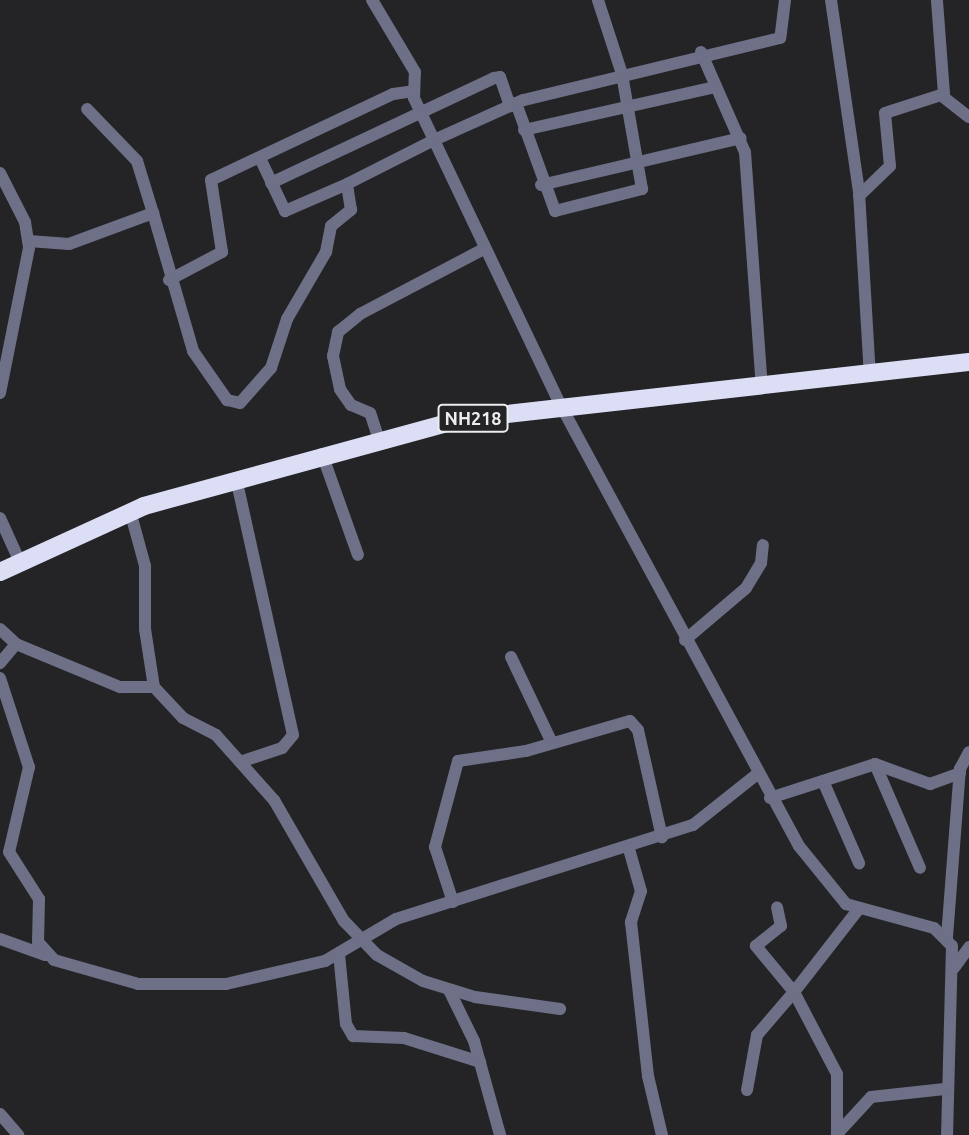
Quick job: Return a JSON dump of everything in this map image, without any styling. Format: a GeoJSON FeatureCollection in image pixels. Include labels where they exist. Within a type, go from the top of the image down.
{"type":"FeatureCollection","features":[{"type":"Feature","properties":{"kind":"highway","name":"NH218"},"geometry":{"type":"LineString","coordinates":[[0,572],[130,511],[236,478],[379,440],[560,404],[870,376],[969,362]]}},
{"type":"Feature","properties":{"kind":"street"},"geometry":{"type":"LineString","coordinates":[[372,0],[415,72],[414,91],[421,114],[560,404],[770,799],[833,893],[858,911],[947,937]]}},
{"type":"Feature","properties":{"kind":"street"},"geometry":{"type":"LineString","coordinates":[[271,183],[498,76],[524,130],[541,185],[555,211],[567,211],[642,188],[639,159],[621,74],[598,0]]}},
{"type":"Feature","properties":{"kind":"street"},"geometry":{"type":"LineString","coordinates":[[261,158],[287,212],[434,140],[513,105],[701,52],[784,36],[785,0]]}},
{"type":"Feature","properties":{"kind":"street"},"geometry":{"type":"LineString","coordinates":[[831,0],[859,196],[870,376]]}},
{"type":"Feature","properties":{"kind":"street"},"geometry":{"type":"LineString","coordinates":[[937,0],[942,96],[969,117]]}},
{"type":"Feature","properties":{"kind":"street"},"geometry":{"type":"LineString","coordinates":[[701,52],[711,89],[741,138],[762,387]]}},
{"type":"Feature","properties":{"kind":"street"},"geometry":{"type":"LineString","coordinates":[[524,130],[711,89]]}},
{"type":"Feature","properties":{"kind":"street"},"geometry":{"type":"LineString","coordinates":[[169,280],[222,251],[208,183],[393,94],[414,91]]}},
{"type":"Feature","properties":{"kind":"street"},"geometry":{"type":"LineString","coordinates":[[859,196],[890,166],[885,113],[942,96]]}},
{"type":"Feature","properties":{"kind":"street"},"geometry":{"type":"LineString","coordinates":[[87,109],[137,161],[169,280],[193,351],[227,400],[240,403],[271,368],[287,319],[326,252],[331,226],[351,210],[347,184]]}},
{"type":"Feature","properties":{"kind":"street"},"geometry":{"type":"LineString","coordinates":[[541,185],[639,159],[741,138]]}},
{"type":"Feature","properties":{"kind":"street"},"geometry":{"type":"LineString","coordinates":[[0,173],[29,241],[0,393]]}},
{"type":"Feature","properties":{"kind":"street"},"geometry":{"type":"LineString","coordinates":[[29,241],[69,244],[153,213]]}},
{"type":"Feature","properties":{"kind":"street"},"geometry":{"type":"LineString","coordinates":[[379,440],[370,413],[351,405],[340,390],[333,356],[338,332],[360,314],[484,249]]}},
{"type":"Feature","properties":{"kind":"street"},"geometry":{"type":"LineString","coordinates":[[322,454],[358,555]]}},
{"type":"Feature","properties":{"kind":"street"},"geometry":{"type":"LineString","coordinates":[[236,478],[293,735],[282,748],[240,762]]}},
{"type":"Feature","properties":{"kind":"street"},"geometry":{"type":"LineString","coordinates":[[130,511],[145,566],[145,629],[154,687],[164,703],[216,735],[288,819],[344,921],[363,942],[397,968],[449,990],[560,1009]]}},
{"type":"Feature","properties":{"kind":"street"},"geometry":{"type":"LineString","coordinates":[[0,518],[20,562]]}},
{"type":"Feature","properties":{"kind":"street"},"geometry":{"type":"LineString","coordinates":[[685,640],[747,588],[761,563],[763,545]]}},
{"type":"Feature","properties":{"kind":"street"},"geometry":{"type":"LineString","coordinates":[[0,629],[16,644],[120,687],[154,687]]}},
{"type":"Feature","properties":{"kind":"street"},"geometry":{"type":"LineString","coordinates":[[0,663],[16,644]]}},
{"type":"Feature","properties":{"kind":"street"},"geometry":{"type":"LineString","coordinates":[[512,657],[552,743]]}},
{"type":"Feature","properties":{"kind":"street"},"geometry":{"type":"LineString","coordinates":[[0,678],[29,767],[9,852],[39,899],[38,942],[46,955]]}},
{"type":"Feature","properties":{"kind":"street"},"geometry":{"type":"LineString","coordinates":[[453,902],[435,846],[449,813],[452,767],[469,758],[552,743],[620,721],[635,725],[662,837]]}},
{"type":"Feature","properties":{"kind":"street"},"geometry":{"type":"LineString","coordinates":[[947,1135],[945,1089],[954,968],[947,937],[960,773],[969,752]]}},
{"type":"Feature","properties":{"kind":"street"},"geometry":{"type":"LineString","coordinates":[[770,799],[875,764],[930,784],[960,773]]}},
{"type":"Feature","properties":{"kind":"street"},"geometry":{"type":"LineString","coordinates":[[875,764],[920,868]]}},
{"type":"Feature","properties":{"kind":"street"},"geometry":{"type":"LineString","coordinates":[[0,939],[151,986],[262,979],[339,954],[363,942],[383,924],[662,837],[714,814],[756,775]]}},
{"type":"Feature","properties":{"kind":"street"},"geometry":{"type":"LineString","coordinates":[[823,781],[859,863]]}},
{"type":"Feature","properties":{"kind":"street"},"geometry":{"type":"LineString","coordinates":[[956,841],[969,835]]}},
{"type":"Feature","properties":{"kind":"street"},"geometry":{"type":"LineString","coordinates":[[629,849],[641,891],[631,922],[648,1076],[663,1135]]}},
{"type":"Feature","properties":{"kind":"street"},"geometry":{"type":"LineString","coordinates":[[777,907],[781,926],[756,946],[794,992],[837,1074],[837,1134]]}},
{"type":"Feature","properties":{"kind":"street"},"geometry":{"type":"LineString","coordinates":[[747,1090],[757,1035],[858,911]]}},
{"type":"Feature","properties":{"kind":"street"},"geometry":{"type":"LineString","coordinates":[[954,968],[969,947]]}},
{"type":"Feature","properties":{"kind":"street"},"geometry":{"type":"LineString","coordinates":[[339,954],[346,1024],[353,1036],[404,1038],[480,1062]]}},
{"type":"Feature","properties":{"kind":"street"},"geometry":{"type":"LineString","coordinates":[[449,990],[480,1062],[500,1135]]}},
{"type":"Feature","properties":{"kind":"street"},"geometry":{"type":"LineString","coordinates":[[837,1134],[871,1097],[945,1089]]}},
{"type":"Feature","properties":{"kind":"street"},"geometry":{"type":"LineString","coordinates":[[0,1114],[18,1135]]}}]}
